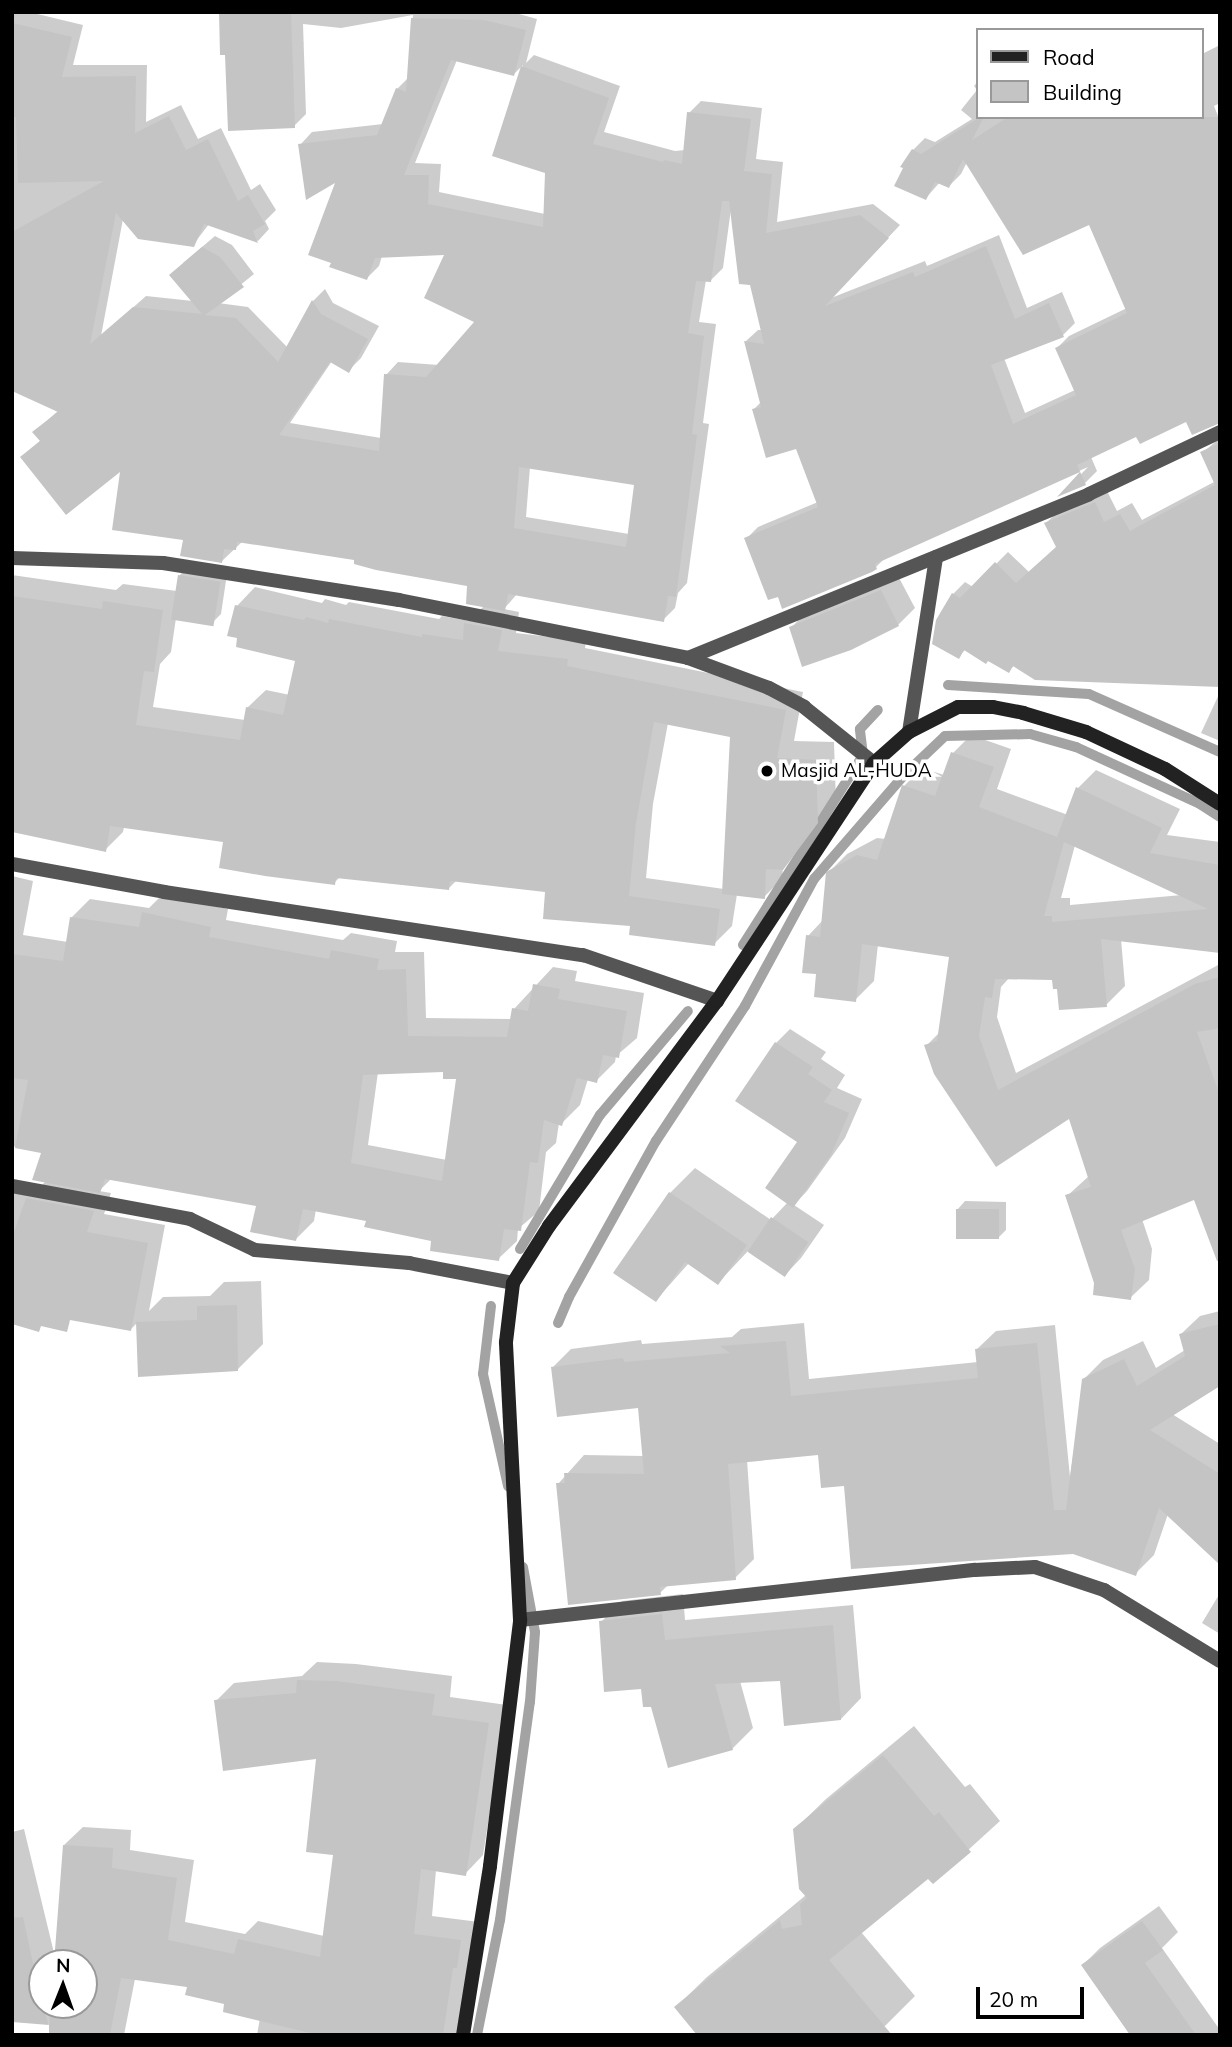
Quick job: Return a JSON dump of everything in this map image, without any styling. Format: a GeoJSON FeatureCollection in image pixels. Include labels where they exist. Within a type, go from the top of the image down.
{"type":"FeatureCollection","features":[{"type":"Feature","properties":{"kind":"street"},"geometry":{"type":"LineString","coordinates":[[688,658],[1088,495],[1220,432]]}},
{"type":"Feature","properties":{"kind":"street"},"geometry":{"type":"LineString","coordinates":[[909,732],[936,557]]}},
{"type":"Feature","properties":{"kind":"street"},"geometry":{"type":"LineString","coordinates":[[12,558],[163,563],[399,600],[688,658],[769,688],[804,707],[874,763]]}},
{"type":"Feature","properties":{"kind":"street"},"geometry":{"type":"LineString","coordinates":[[463,2035],[490,1866],[520,1620],[506,1342],[513,1283],[549,1226],[717,1001],[874,763],[909,732],[958,707],[1023,713],[1097,738],[1165,769],[1220,804]]}},
{"type":"Feature","properties":{"kind":"street"},"geometry":{"type":"LineString","coordinates":[[12,864],[164,892],[583,955],[717,1001]]}},
{"type":"Feature","properties":{"kind":"street"},"geometry":{"type":"LineString","coordinates":[[12,1186],[190,1219],[255,1251],[409,1263],[513,1283]]}},
{"type":"Feature","properties":{"kind":"street"},"geometry":{"type":"LineString","coordinates":[[520,1620],[975,1570],[1035,1567],[1104,1590],[1220,1661]]}},
{"type":"Feature","properties":{"kind":"building"},"geometry":{"type":"Polygon","coordinates":[[[219,12],[291,12],[295,128],[228,131],[225,55],[220,55],[219,12]]]}},
{"type":"Feature","properties":{"kind":"building"},"geometry":{"type":"Polygon","coordinates":[[[411,18],[484,20],[526,30],[514,76],[451,60],[404,175],[429,175],[428,204],[543,227],[545,173],[492,156],[521,66],[609,98],[593,144],[663,162],[682,164],[687,112],[751,119],[744,171],[772,174],[766,233],[860,215],[889,238],[825,306],[913,272],[915,277],[986,246],[1015,319],[1049,303],[1064,337],[991,365],[1013,424],[1076,395],[1055,348],[1127,313],[1089,225],[1023,255],[963,159],[949,188],[935,182],[926,200],[894,186],[903,168],[900,167],[912,149],[921,154],[977,119],[983,119],[972,140],[1005,119],[1220,117],[1220,423],[1192,435],[1186,422],[1140,444],[1136,437],[1077,465],[1086,485],[1057,497],[1080,472],[875,564],[877,569],[872,572],[782,609],[778,597],[768,600],[744,538],[818,507],[796,449],[766,458],[752,409],[761,407],[744,341],[764,344],[750,285],[739,284],[729,201],[722,201],[711,282],[696,281],[688,333],[704,336],[692,434],[697,435],[676,597],[668,596],[664,622],[508,594],[505,611],[466,604],[467,586],[376,570],[354,564],[354,560],[237,542],[236,550],[224,549],[222,563],[180,556],[183,540],[112,530],[120,472],[66,515],[20,457],[40,441],[32,432],[58,412],[12,391],[12,232],[104,181],[18,183],[16,117],[12,117],[12,23],[72,37],[62,77],[136,76],[135,133],[169,116],[186,150],[208,139],[238,201],[248,195],[265,224],[253,231],[258,243],[204,224],[194,247],[138,239],[116,213],[90,344],[133,307],[202,314],[169,275],[202,247],[220,257],[244,287],[205,315],[236,318],[278,362],[312,300],[321,314],[368,339],[349,373],[330,362],[279,435],[379,451],[384,374],[426,377],[474,322],[424,298],[444,255],[375,258],[367,280],[329,267],[331,263],[308,255],[335,183],[306,200],[298,144],[377,135],[396,88],[406,92],[411,18]],[[519,467],[514,528],[626,547],[634,485],[519,467]]]}},
{"type":"Feature","properties":{"kind":"building"},"geometry":{"type":"Polygon","coordinates":[[[1220,443],[1220,687],[1035,680],[1013,666],[1009,673],[988,661],[986,664],[964,650],[959,659],[932,644],[936,620],[952,593],[960,598],[995,562],[1016,583],[1056,547],[1044,523],[1095,502],[1104,522],[1120,514],[1130,531],[1215,485],[1200,452],[1220,443]]]}},
{"type":"Feature","properties":{"kind":"building"},"geometry":{"type":"Polygon","coordinates":[[[178,575],[220,582],[213,626],[171,619],[178,575]]]}},
{"type":"Feature","properties":{"kind":"building"},"geometry":{"type":"Polygon","coordinates":[[[881,590],[899,626],[851,650],[802,667],[789,627],[881,590]]]}},
{"type":"Feature","properties":{"kind":"building"},"geometry":{"type":"Polygon","coordinates":[[[12,596],[102,609],[103,601],[163,610],[154,672],[144,671],[136,725],[240,740],[246,707],[283,715],[295,661],[236,647],[237,638],[227,636],[235,605],[304,620],[306,617],[328,623],[329,619],[422,637],[422,634],[463,640],[464,623],[502,630],[498,651],[568,659],[567,666],[786,710],[777,758],[816,760],[818,823],[783,870],[766,869],[765,899],[722,894],[730,737],[654,722],[636,823],[629,896],[720,909],[715,946],[629,935],[630,926],[543,919],[545,892],[450,881],[449,890],[336,878],[335,885],[265,876],[219,868],[223,842],[110,826],[106,852],[12,832],[12,596]]]}},
{"type":"Feature","properties":{"kind":"building"},"geometry":{"type":"Polygon","coordinates":[[[951,752],[994,767],[979,807],[1057,837],[1076,787],[1162,828],[1150,853],[1220,865],[1220,953],[1101,939],[1107,1007],[1059,1010],[1057,989],[1053,989],[1052,980],[995,979],[992,998],[985,997],[979,1036],[998,1090],[1195,984],[1220,977],[1220,1028],[1197,1032],[1220,1096],[1220,1260],[1217,1261],[1194,1200],[1121,1230],[1135,1269],[1131,1300],[1093,1295],[1094,1283],[1065,1195],[1091,1187],[1069,1119],[996,1167],[934,1074],[924,1045],[937,1041],[949,957],[862,944],[856,1002],[814,997],[816,974],[802,973],[806,935],[820,937],[826,872],[857,855],[877,860],[902,785],[935,796],[951,752]],[[1064,842],[1044,916],[1052,916],[1052,922],[1208,909],[1064,842]]]}},
{"type":"Feature","properties":{"kind":"building"},"geometry":{"type":"Polygon","coordinates":[[[142,912],[211,927],[209,937],[329,959],[331,950],[379,959],[377,970],[406,969],[408,1036],[507,1037],[512,1008],[528,1011],[533,984],[560,989],[558,999],[627,1011],[619,1058],[603,1055],[597,1083],[577,1078],[562,1126],[544,1120],[538,1163],[530,1162],[521,1231],[504,1229],[499,1261],[430,1251],[431,1241],[364,1227],[366,1221],[303,1209],[296,1241],[250,1232],[256,1206],[105,1179],[100,1193],[32,1180],[41,1153],[15,1148],[28,1080],[12,1078],[12,954],[63,961],[70,917],[139,927],[142,912]],[[443,1072],[363,1075],[351,1163],[442,1181],[456,1079],[443,1079],[443,1072]]]}},
{"type":"Feature","properties":{"kind":"building"},"geometry":{"type":"Polygon","coordinates":[[[775,1042],[813,1067],[808,1074],[832,1090],[824,1102],[849,1113],[831,1155],[793,1208],[765,1188],[797,1142],[735,1101],[775,1042]]]}},
{"type":"Feature","properties":{"kind":"building"},"geometry":{"type":"Polygon","coordinates":[[[669,1192],[747,1245],[718,1285],[685,1262],[656,1302],[613,1273],[669,1192]]]}},
{"type":"Feature","properties":{"kind":"building"},"geometry":{"type":"Polygon","coordinates":[[[26,1198],[94,1211],[87,1232],[148,1243],[131,1331],[70,1320],[67,1332],[41,1326],[39,1332],[12,1324],[12,1238],[26,1198]]]}},
{"type":"Feature","properties":{"kind":"building"},"geometry":{"type":"Polygon","coordinates":[[[956,1209],[999,1209],[999,1239],[956,1239],[956,1209]]]}},
{"type":"Feature","properties":{"kind":"building"},"geometry":{"type":"Polygon","coordinates":[[[771,1217],[808,1242],[785,1277],[748,1252],[771,1217]]]}},
{"type":"Feature","properties":{"kind":"building"},"geometry":{"type":"Polygon","coordinates":[[[237,1305],[238,1371],[138,1377],[136,1322],[197,1320],[197,1306],[237,1305]]]}},
{"type":"Feature","properties":{"kind":"building"},"geometry":{"type":"Polygon","coordinates":[[[1220,1324],[1220,1386],[1150,1430],[1220,1474],[1220,1565],[1159,1508],[1136,1576],[1073,1554],[851,1569],[844,1486],[821,1488],[818,1455],[728,1464],[736,1580],[660,1587],[661,1595],[568,1605],[556,1483],[565,1483],[564,1473],[644,1474],[638,1408],[557,1417],[551,1367],[623,1358],[624,1362],[730,1353],[720,1346],[786,1341],[791,1396],[978,1378],[975,1349],[1037,1343],[1054,1510],[1066,1510],[1082,1379],[1124,1359],[1137,1386],[1185,1356],[1179,1334],[1220,1324]]]}},
{"type":"Feature","properties":{"kind":"building"},"geometry":{"type":"Polygon","coordinates":[[[662,1614],[665,1640],[833,1625],[841,1720],[784,1726],[780,1681],[715,1684],[733,1750],[668,1768],[651,1707],[643,1707],[641,1689],[604,1692],[599,1621],[662,1614]]]}},
{"type":"Feature","properties":{"kind":"building"},"geometry":{"type":"Polygon","coordinates":[[[297,1680],[336,1681],[435,1694],[432,1715],[489,1723],[466,1876],[421,1869],[414,1934],[461,1940],[457,1968],[453,1968],[443,2035],[310,2033],[223,2012],[224,2004],[185,1995],[187,1987],[121,1978],[110,2035],[49,2035],[50,2019],[98,2019],[98,1949],[55,1949],[63,1845],[113,1848],[112,1868],[177,1878],[168,1940],[234,1954],[238,1939],[320,1957],[333,1855],[306,1852],[316,1759],[223,1771],[214,1700],[296,1693],[297,1680]]]}},
{"type":"Feature","properties":{"kind":"building"},"geometry":{"type":"Polygon","coordinates":[[[883,1755],[934,1816],[939,1812],[971,1852],[933,1884],[928,1879],[829,1960],[892,2035],[697,2035],[674,2007],[780,1920],[782,1929],[802,1925],[800,1904],[807,1898],[799,1889],[793,1829],[883,1755]]]}},
{"type":"Feature","properties":{"kind":"building"},"geometry":{"type":"Polygon","coordinates":[[[23,1917],[30,1949],[28,2019],[47,2019],[49,2025],[12,2022],[12,1918],[23,1917]]]}},
{"type":"Feature","properties":{"kind":"building"},"geometry":{"type":"Polygon","coordinates":[[[1142,1921],[1163,1950],[1145,1963],[1196,2035],[1130,2035],[1081,1965],[1142,1921]]]}},
{"type":"Feature","properties":{"kind":"waterway"},"geometry":{"type":"LineString","coordinates":[[948,685],[1089,694],[1220,752]]}},
{"type":"Feature","properties":{"kind":"waterway"},"geometry":{"type":"LineString","coordinates":[[743,945],[863,755],[860,729],[878,710]]}},
{"type":"Feature","properties":{"kind":"waterway"},"geometry":{"type":"LineString","coordinates":[[558,1323],[569,1297],[656,1141],[745,1006],[814,879],[905,774],[945,736],[1030,734],[1076,747],[1200,804],[1220,817]]}},
{"type":"Feature","properties":{"kind":"waterway"},"geometry":{"type":"LineString","coordinates":[[520,1249],[600,1115],[688,1011]]}},
{"type":"Feature","properties":{"kind":"waterway"},"geometry":{"type":"LineString","coordinates":[[491,1306],[483,1374],[508,1486]]}},
{"type":"Feature","properties":{"kind":"waterway"},"geometry":{"type":"LineString","coordinates":[[477,2035],[500,1920],[530,1702],[535,1632],[523,1567]]}},
{"type":"Feature","properties":{"kind":"place","name":"Masjid AL-HUDA"},"geometry":{"type":"Point","coordinates":[767,771]}}]}
